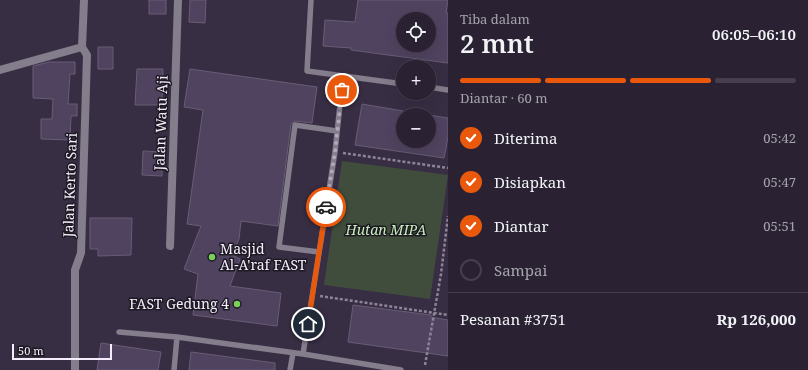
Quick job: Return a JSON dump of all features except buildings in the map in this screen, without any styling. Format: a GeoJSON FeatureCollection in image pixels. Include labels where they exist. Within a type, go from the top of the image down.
{"type":"FeatureCollection","features":[{"type":"Feature","properties":{"kind":"street","name":"Jalan Kerto Sari"},"geometry":{"type":"LineString","coordinates":[[75,370],[75,270],[81,253],[87,55],[82,47],[84,0]]}},
{"type":"Feature","properties":{"kind":"street","name":"Jalan Watu Aji"},"geometry":{"type":"LineString","coordinates":[[170,246],[178,0]]}},
{"type":"Feature","properties":{"kind":"street"},"geometry":{"type":"LineString","coordinates":[[0,70],[82,47]]}},
{"type":"Feature","properties":{"kind":"lane"},"geometry":{"type":"LineString","coordinates":[[311,0],[307,71],[396,83]]}},
{"type":"Feature","properties":{"kind":"lane"},"geometry":{"type":"LineString","coordinates":[[303,354],[335,152],[343,76]]}},
{"type":"Feature","properties":{"kind":"lane"},"geometry":{"type":"LineString","coordinates":[[436,88],[448,90]]}},
{"type":"Feature","properties":{"kind":"lane"},"geometry":{"type":"LineString","coordinates":[[319,252],[279,247],[295,126],[337,131]]}},
{"type":"Feature","properties":{"kind":"lane"},"geometry":{"type":"LineString","coordinates":[[119,332],[177,337],[303,354],[401,370]]}},
{"type":"Feature","properties":{"kind":"lane"},"geometry":{"type":"LineString","coordinates":[[174,370],[177,337]]}},
{"type":"Feature","properties":{"kind":"lane"},"geometry":{"type":"LineString","coordinates":[[290,370],[293,353]]}},
{"type":"Feature","properties":{"kind":"path"},"geometry":{"type":"LineString","coordinates":[[335,152],[448,168]]}},
{"type":"Feature","properties":{"kind":"path"},"geometry":{"type":"LineString","coordinates":[[425,365],[448,216]]}},
{"type":"Feature","properties":{"kind":"path"},"geometry":{"type":"LineString","coordinates":[[312,295],[448,314]]}},
{"type":"Feature","properties":{"kind":"green space","name":"Hutan MIPA"},"geometry":{"type":"Polygon","coordinates":[[[342,161],[448,175],[430,299],[324,285],[342,161]]]}},
{"type":"Feature","properties":{"kind":"way so far"},"geometry":{"type":"LineString","coordinates":[[326,207],[335,152],[342,90]]}},
{"type":"Feature","properties":{"kind":"place","name":"Masjid Al-A'raf FAST"},"geometry":{"type":"Point","coordinates":[212,257]}},
{"type":"Feature","properties":{"kind":"place","name":"FAST Gedung 4"},"geometry":{"type":"Point","coordinates":[237,304]}},
{"type":"Feature","properties":{"kind":"route"},"geometry":{"type":"LineString","coordinates":[[308,324],[326,207]]}}]}
